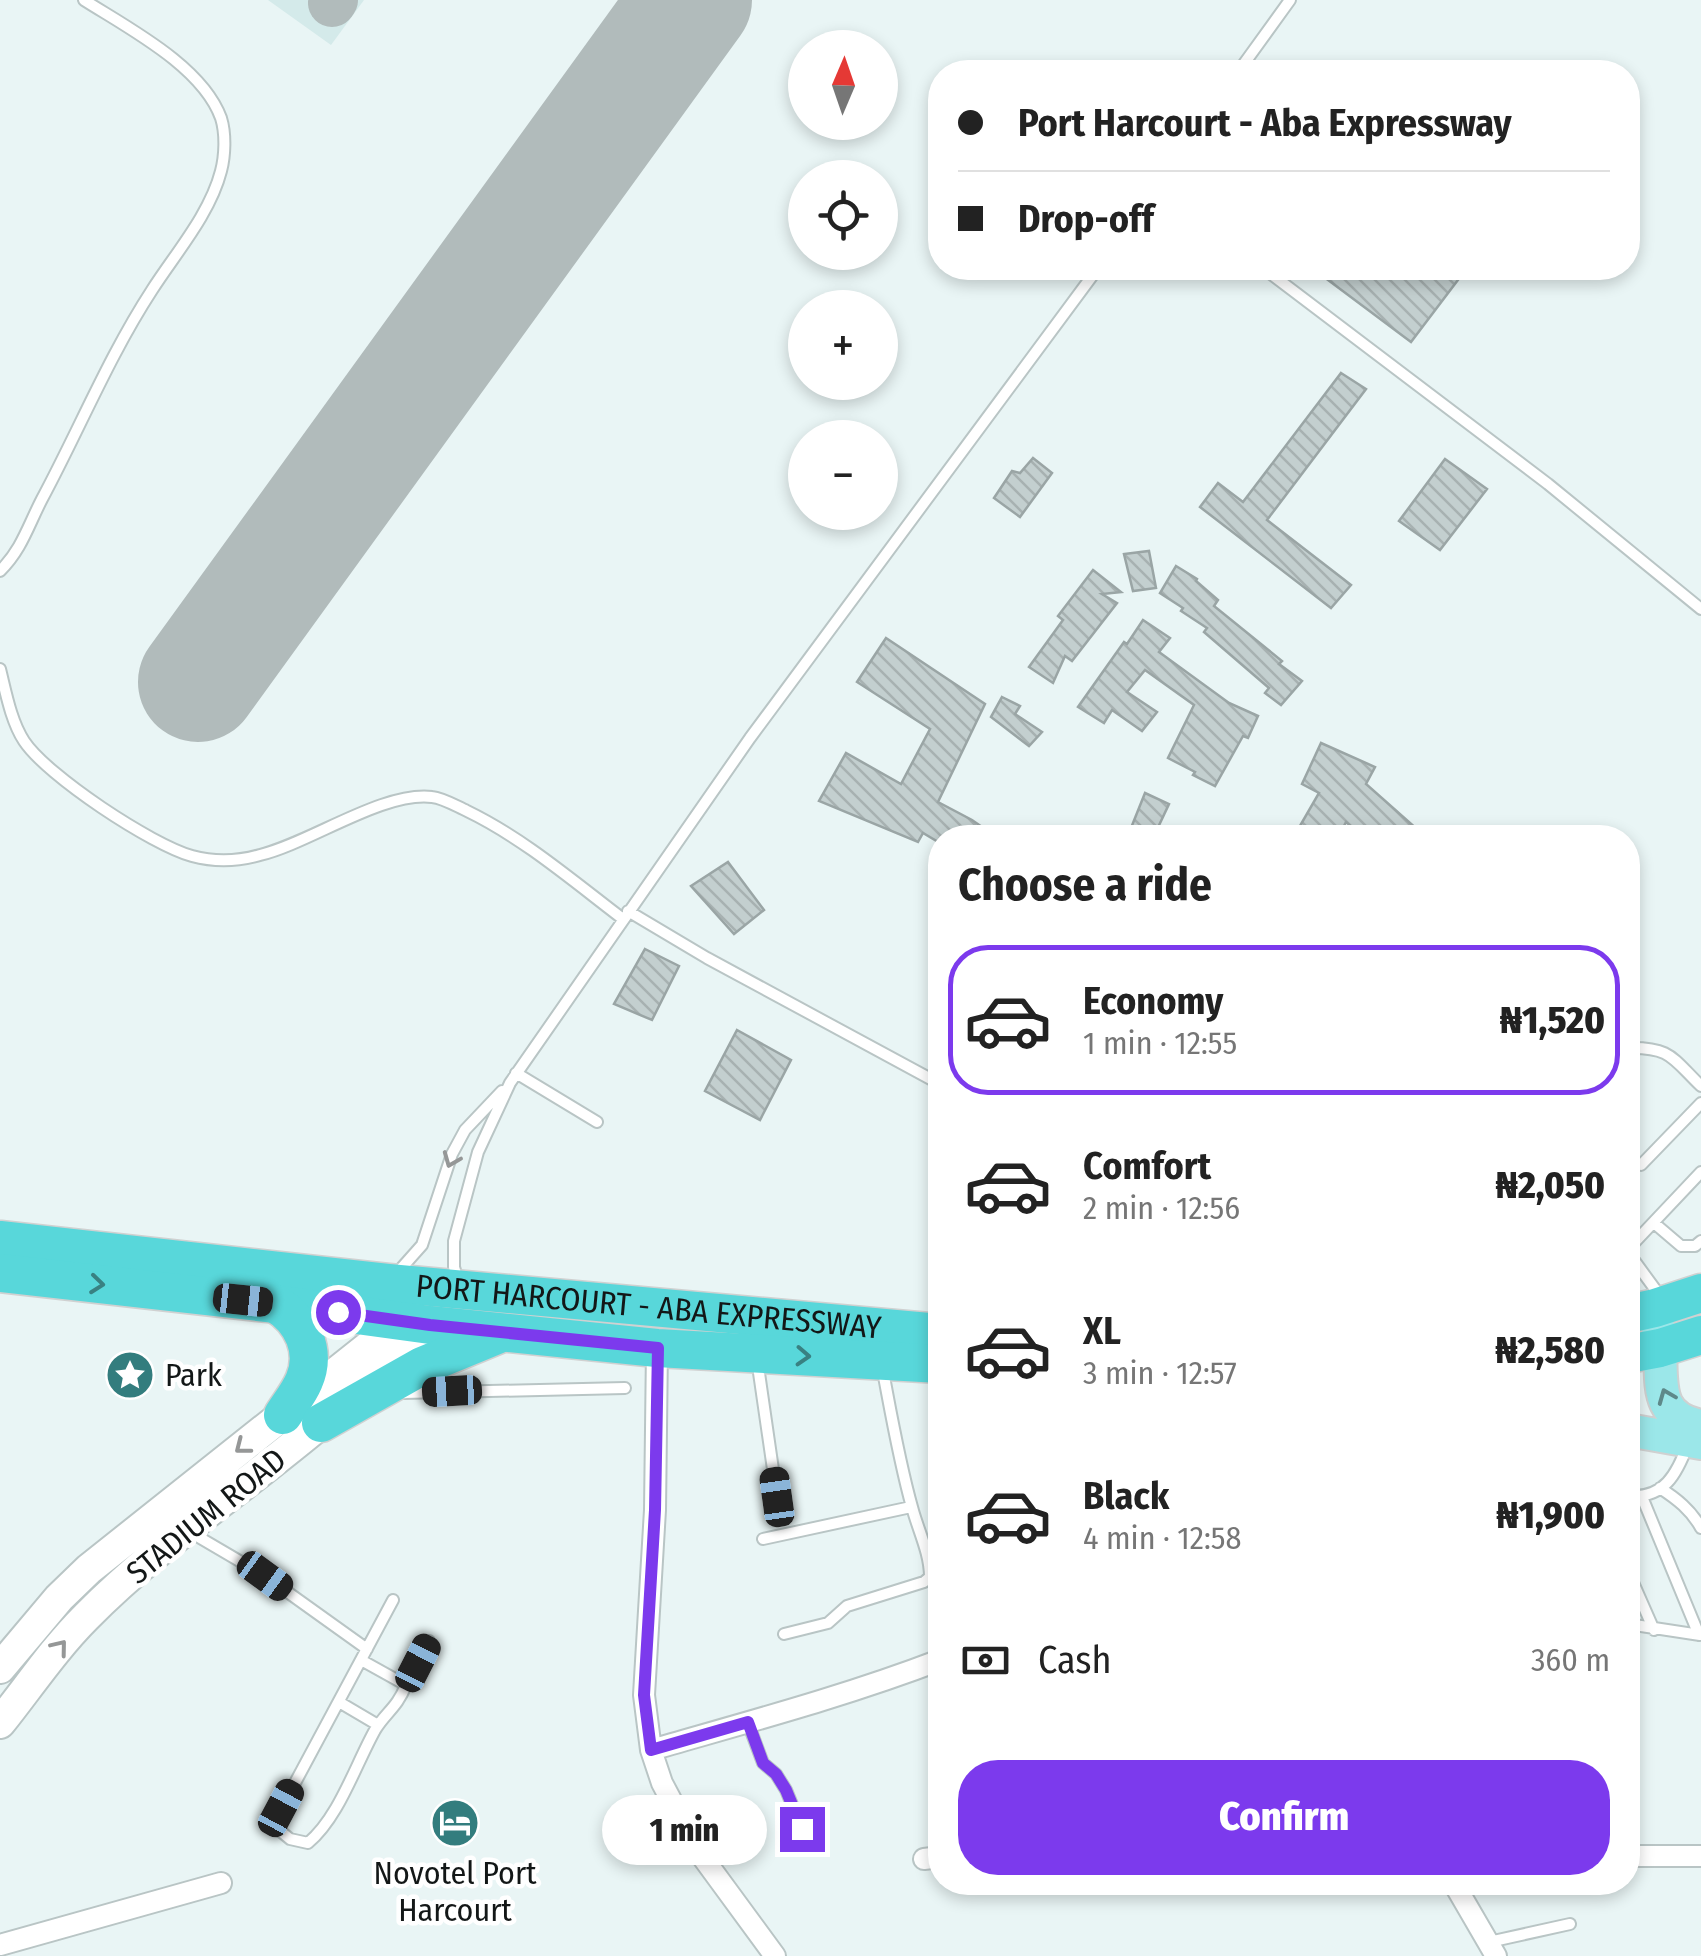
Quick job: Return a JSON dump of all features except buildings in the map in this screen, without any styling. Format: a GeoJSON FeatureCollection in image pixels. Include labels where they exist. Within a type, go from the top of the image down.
{"type":"FeatureCollection","features":[{"type":"Feature","properties":{"kind":"highway","name":"PORT HARCOURT - ABA EXPRESSWAY"},"geometry":{"type":"LineString","coordinates":[[0,1240],[388,1283],[928,1332]]}},
{"type":"Feature","properties":{"kind":"highway","name":"PORT HARCOURT - ABA EXPRESSWAY"},"geometry":{"type":"LineString","coordinates":[[0,1274],[658,1348],[928,1363]]}},
{"type":"Feature","properties":{"kind":"highway"},"geometry":{"type":"LineString","coordinates":[[276,1304],[298,1323],[310,1354],[303,1383],[283,1415]]}},
{"type":"Feature","properties":{"kind":"highway"},"geometry":{"type":"LineString","coordinates":[[321,1423],[422,1366],[505,1332]]}},
{"type":"Feature","properties":{"kind":"highway"},"geometry":{"type":"LineString","coordinates":[[1644,1351],[1701,1335]]}},
{"type":"Feature","properties":{"kind":"main road"},"geometry":{"type":"LineString","coordinates":[[1663,1305],[1644,1351],[1670,1410],[1697,1437]]}},
{"type":"Feature","properties":{"kind":"main road","name":"STADIUM ROAD"},"geometry":{"type":"LineString","coordinates":[[0,1668],[89,1569],[283,1415],[415,1323]]}},
{"type":"Feature","properties":{"kind":"main road","name":"STADIUM ROAD"},"geometry":{"type":"LineString","coordinates":[[0,1724],[84,1618],[185,1529],[321,1423],[415,1323]]}},
{"type":"Feature","properties":{"kind":"main road"},"geometry":{"type":"LineString","coordinates":[[1640,1431],[1697,1437]]}},
{"type":"Feature","properties":{"kind":"street"},"geometry":{"type":"LineString","coordinates":[[658,1348],[655,1510],[644,1695],[651,1750],[662,1783],[698,1851],[775,1956]]}},
{"type":"Feature","properties":{"kind":"street"},"geometry":{"type":"LineString","coordinates":[[651,1750],[928,1664]]}},
{"type":"Feature","properties":{"kind":"street"},"geometry":{"type":"LineString","coordinates":[[1640,1856],[1701,1856]]}},
{"type":"Feature","properties":{"kind":"street"},"geometry":{"type":"LineString","coordinates":[[0,1945],[221,1883]]}},
{"type":"Feature","properties":{"kind":"street"},"geometry":{"type":"LineString","coordinates":[[1461,1895],[1492,1949]]}},
{"type":"Feature","properties":{"kind":"lane"},"geometry":{"type":"LineString","coordinates":[[0,571],[17,553],[100,379],[152,289],[193,229],[221,173],[224,138],[221,118],[210,98],[163,50],[84,0]]}},
{"type":"Feature","properties":{"kind":"lane"},"geometry":{"type":"LineString","coordinates":[[1247,60],[1290,0]]}},
{"type":"Feature","properties":{"kind":"lane"},"geometry":{"type":"LineString","coordinates":[[388,1283],[422,1244],[452,1154],[466,1130],[513,1078],[806,661],[1089,280]]}},
{"type":"Feature","properties":{"kind":"lane"},"geometry":{"type":"LineString","coordinates":[[1279,280],[1548,484],[1701,608]]}},
{"type":"Feature","properties":{"kind":"lane"},"geometry":{"type":"LineString","coordinates":[[0,669],[24,742],[54,773],[109,812],[171,847],[192,856],[231,860],[258,856],[291,846],[372,809],[409,798],[433,796],[488,821],[625,915],[928,1078]]}},
{"type":"Feature","properties":{"kind":"lane"},"geometry":{"type":"LineString","coordinates":[[1640,1048],[1660,1049],[1701,1086]]}},
{"type":"Feature","properties":{"kind":"lane"},"geometry":{"type":"LineString","coordinates":[[513,1078],[598,1122]]}},
{"type":"Feature","properties":{"kind":"lane"},"geometry":{"type":"LineString","coordinates":[[459,1288],[454,1241],[478,1152],[513,1078]]}},
{"type":"Feature","properties":{"kind":"lane"},"geometry":{"type":"LineString","coordinates":[[1640,1165],[1701,1103]]}},
{"type":"Feature","properties":{"kind":"lane"},"geometry":{"type":"LineString","coordinates":[[1640,1237],[1701,1172]]}},
{"type":"Feature","properties":{"kind":"lane"},"geometry":{"type":"LineString","coordinates":[[1654,1223],[1682,1246],[1695,1246],[1701,1241]]}},
{"type":"Feature","properties":{"kind":"lane"},"geometry":{"type":"LineString","coordinates":[[1640,1269],[1663,1305]]}},
{"type":"Feature","properties":{"kind":"lane"},"geometry":{"type":"LineString","coordinates":[[756,1353],[777,1497]]}},
{"type":"Feature","properties":{"kind":"lane"},"geometry":{"type":"LineString","coordinates":[[881,1360],[895,1437],[928,1561]]}},
{"type":"Feature","properties":{"kind":"lane"},"geometry":{"type":"LineString","coordinates":[[372,1394],[625,1388]]}},
{"type":"Feature","properties":{"kind":"lane"},"geometry":{"type":"LineString","coordinates":[[1640,1627],[1700,1635],[1642,1497],[1670,1482],[1697,1437]]}},
{"type":"Feature","properties":{"kind":"lane"},"geometry":{"type":"LineString","coordinates":[[1660,1488],[1684,1506],[1701,1528]]}},
{"type":"Feature","properties":{"kind":"lane"},"geometry":{"type":"LineString","coordinates":[[763,1538],[912,1506]]}},
{"type":"Feature","properties":{"kind":"lane"},"geometry":{"type":"LineString","coordinates":[[185,1529],[265,1576],[406,1685]]}},
{"type":"Feature","properties":{"kind":"lane"},"geometry":{"type":"LineString","coordinates":[[784,1634],[828,1623],[847,1606],[928,1579]]}},
{"type":"Feature","properties":{"kind":"lane"},"geometry":{"type":"LineString","coordinates":[[1640,1598],[1654,1630]]}},
{"type":"Feature","properties":{"kind":"lane"},"geometry":{"type":"LineString","coordinates":[[393,1600],[281,1808],[278,1830],[290,1839],[308,1843],[323,1830],[378,1725],[399,1702],[429,1641]]}},
{"type":"Feature","properties":{"kind":"lane"},"geometry":{"type":"LineString","coordinates":[[339,1702],[378,1725]]}},
{"type":"Feature","properties":{"kind":"lane"},"geometry":{"type":"LineString","coordinates":[[748,1722],[763,1763],[786,1790],[802,1829]]}},
{"type":"Feature","properties":{"kind":"lane"},"geometry":{"type":"LineString","coordinates":[[1492,1949],[1570,1924]]}},
{"type":"Feature","properties":{"kind":"shaded area"},"geometry":{"type":"Polygon","coordinates":[[[268,0],[364,0],[331,45],[268,0]]]}},
{"type":"Feature","properties":{"kind":"runway"},"geometry":{"type":"LineString","coordinates":[[198,682],[692,0]]}},
{"type":"Feature","properties":{"kind":"place","name":"Park"},"geometry":{"type":"Point","coordinates":[130,1375]}},
{"type":"Feature","properties":{"kind":"place","name":"Novotel Port Harcourt"},"geometry":{"type":"Point","coordinates":[455,1823]}},
{"type":"Feature","properties":{"kind":"route"},"geometry":{"type":"LineString","coordinates":[[338,1312],[658,1348],[655,1510],[644,1695],[651,1750],[748,1722],[763,1763],[786,1790],[802,1829]]}}]}
